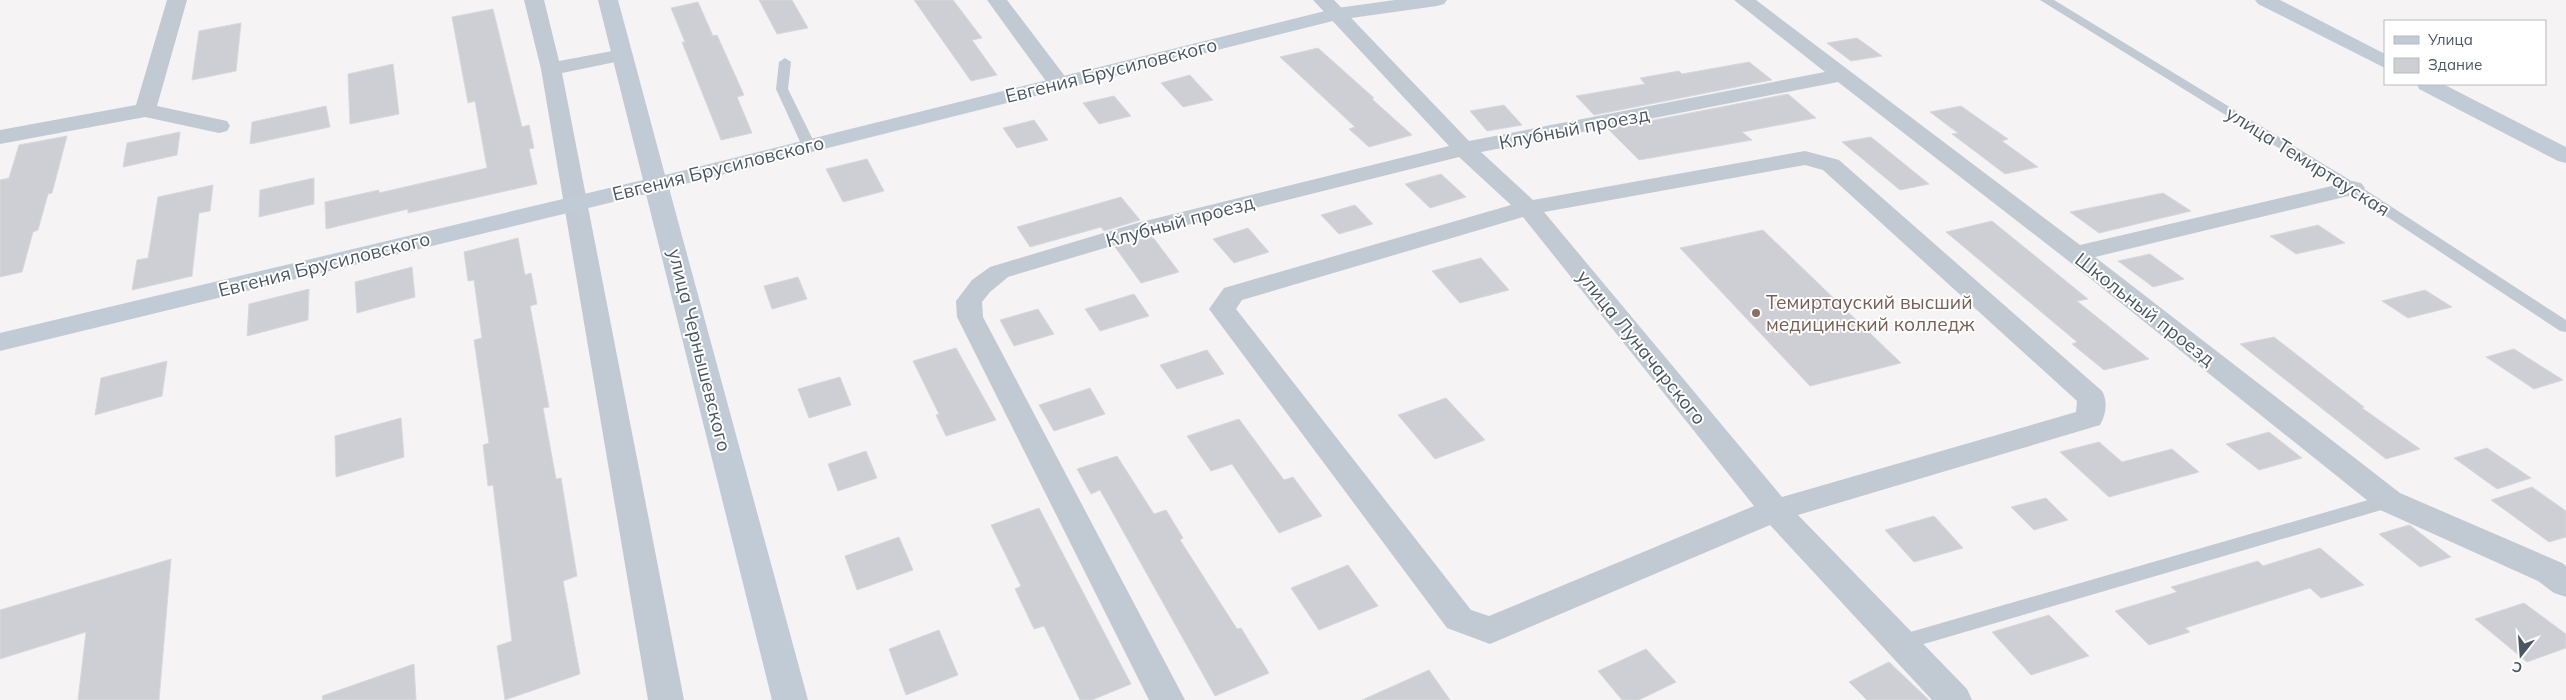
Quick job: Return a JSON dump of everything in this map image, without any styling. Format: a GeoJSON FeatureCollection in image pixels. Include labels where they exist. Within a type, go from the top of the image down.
{"type":"FeatureCollection","features":[{"type":"Feature","properties":{"kind":"street"},"geometry":{"type":"LineString","coordinates":[[145,110],[178,0]]}},
{"type":"Feature","properties":{"kind":"street"},"geometry":{"type":"LineString","coordinates":[[534,0],[551,69],[666,700]]}},
{"type":"Feature","properties":{"kind":"street","name":"улица Чернышевского"},"geometry":{"type":"LineString","coordinates":[[608,0],[790,700]]}},
{"type":"Feature","properties":{"kind":"street"},"geometry":{"type":"LineString","coordinates":[[997,0],[1059,83]]}},
{"type":"Feature","properties":{"kind":"street","name":"Евгения Брусиловского"},"geometry":{"type":"LineString","coordinates":[[0,342],[809,146],[1059,83],[1330,7],[1436,0]]}},
{"type":"Feature","properties":{"kind":"street","name":"Школьный проезд"},"geometry":{"type":"LineString","coordinates":[[1744,0],[2075,254],[2389,501],[2550,572],[2566,584]]}},
{"type":"Feature","properties":{"kind":"street"},"geometry":{"type":"LineString","coordinates":[[2265,0],[2384,61]]}},
{"type":"Feature","properties":{"kind":"street","name":"улица Луначарского"},"geometry":{"type":"LineString","coordinates":[[1330,7],[1464,149],[1528,208],[1775,510],[1954,700]]}},
{"type":"Feature","properties":{"kind":"street"},"geometry":{"type":"LineString","coordinates":[[551,69],[623,55]]}},
{"type":"Feature","properties":{"kind":"street","name":"Клубный проезд"},"geometry":{"type":"LineString","coordinates":[[1167,700],[970,317],[968,301],[981,286],[999,272],[1146,228],[1464,149],[1841,75]]}},
{"type":"Feature","properties":{"kind":"street"},"geometry":{"type":"LineString","coordinates":[[2429,85],[2566,156]]}},
{"type":"Feature","properties":{"kind":"street"},"geometry":{"type":"LineString","coordinates":[[0,137],[145,110],[219,126]]}},
{"type":"Feature","properties":{"kind":"street"},"geometry":{"type":"LineString","coordinates":[[1805,158],[1832,165],[2092,398],[2090,418],[1775,510],[1490,630],[1459,619],[1222,309],[1233,294],[1528,208],[1805,158]]}},
{"type":"Feature","properties":{"kind":"street"},"geometry":{"type":"LineString","coordinates":[[2075,254],[2353,188]]}},
{"type":"Feature","properties":{"kind":"lane","name":"улица Темиртауская"},"geometry":{"type":"LineString","coordinates":[[2046,0],[2353,188],[2566,327]]}},
{"type":"Feature","properties":{"kind":"lane"},"geometry":{"type":"LineString","coordinates":[[785,62],[782,89],[809,146]]}},
{"type":"Feature","properties":{"kind":"lane"},"geometry":{"type":"LineString","coordinates":[[1900,642],[2389,501]]}},
{"type":"Feature","properties":{"kind":"building"},"geometry":{"type":"Polygon","coordinates":[[[759,0],[792,0],[808,28],[777,34],[759,0]]]}},
{"type":"Feature","properties":{"kind":"building"},"geometry":{"type":"Polygon","coordinates":[[[914,0],[953,0],[982,38],[972,40],[997,75],[971,81],[914,0]]]}},
{"type":"Feature","properties":{"kind":"building"},"geometry":{"type":"Polygon","coordinates":[[[698,2],[713,36],[717,35],[744,95],[737,97],[752,133],[721,140],[682,42],[685,42],[671,8],[698,2]]]}},
{"type":"Feature","properties":{"kind":"building"},"geometry":{"type":"Polygon","coordinates":[[[493,9],[522,127],[529,125],[534,148],[529,149],[537,184],[408,213],[408,209],[326,229],[325,202],[379,190],[379,193],[487,168],[475,101],[468,103],[452,17],[493,9]]]}},
{"type":"Feature","properties":{"kind":"building"},"geometry":{"type":"Polygon","coordinates":[[[241,23],[236,71],[192,80],[199,31],[241,23]]]}},
{"type":"Feature","properties":{"kind":"building"},"geometry":{"type":"Polygon","coordinates":[[[1857,38],[1882,56],[1851,61],[1827,43],[1857,38]]]}},
{"type":"Feature","properties":{"kind":"building"},"geometry":{"type":"Polygon","coordinates":[[[1318,48],[1412,135],[1369,147],[1349,129],[1355,127],[1280,57],[1318,48]]]}},
{"type":"Feature","properties":{"kind":"building"},"geometry":{"type":"Polygon","coordinates":[[[1749,62],[1772,80],[1594,115],[1576,96],[1645,84],[1640,78],[1679,71],[1682,74],[1749,62]]]}},
{"type":"Feature","properties":{"kind":"building"},"geometry":{"type":"Polygon","coordinates":[[[393,64],[399,114],[350,124],[348,74],[393,64]]]}},
{"type":"Feature","properties":{"kind":"building"},"geometry":{"type":"Polygon","coordinates":[[[1190,75],[1213,100],[1183,107],[1161,83],[1190,75]]]}},
{"type":"Feature","properties":{"kind":"building"},"geometry":{"type":"Polygon","coordinates":[[[1788,94],[1816,118],[1742,132],[1752,140],[1639,160],[1608,129],[1788,94]]]}},
{"type":"Feature","properties":{"kind":"building"},"geometry":{"type":"Polygon","coordinates":[[[1114,96],[1131,116],[1099,124],[1083,103],[1114,96]]]}},
{"type":"Feature","properties":{"kind":"building"},"geometry":{"type":"Polygon","coordinates":[[[1504,105],[1522,125],[1487,131],[1470,111],[1504,105]]]}},
{"type":"Feature","properties":{"kind":"building"},"geometry":{"type":"Polygon","coordinates":[[[326,106],[330,127],[250,144],[252,122],[326,106]]]}},
{"type":"Feature","properties":{"kind":"building"},"geometry":{"type":"Polygon","coordinates":[[[1961,106],[2008,139],[2002,141],[2038,167],[2005,174],[1952,134],[1958,133],[1930,112],[1961,106]]]}},
{"type":"Feature","properties":{"kind":"building"},"geometry":{"type":"Polygon","coordinates":[[[1034,120],[1048,140],[1017,148],[1003,128],[1034,120]]]}},
{"type":"Feature","properties":{"kind":"building"},"geometry":{"type":"Polygon","coordinates":[[[180,132],[177,155],[123,167],[127,143],[180,132]]]}},
{"type":"Feature","properties":{"kind":"building"},"geometry":{"type":"Polygon","coordinates":[[[67,136],[52,193],[48,194],[38,230],[33,232],[22,272],[0,277],[0,180],[9,178],[19,145],[67,136]]]}},
{"type":"Feature","properties":{"kind":"building"},"geometry":{"type":"Polygon","coordinates":[[[1871,137],[1929,184],[1900,190],[1842,142],[1871,137]]]}},
{"type":"Feature","properties":{"kind":"building"},"geometry":{"type":"Polygon","coordinates":[[[867,159],[884,191],[843,202],[826,169],[867,159]]]}},
{"type":"Feature","properties":{"kind":"building"},"geometry":{"type":"Polygon","coordinates":[[[1441,174],[1466,197],[1430,208],[1405,184],[1441,174]]]}},
{"type":"Feature","properties":{"kind":"building"},"geometry":{"type":"Polygon","coordinates":[[[314,178],[314,204],[259,217],[260,190],[314,178]]]}},
{"type":"Feature","properties":{"kind":"building"},"geometry":{"type":"Polygon","coordinates":[[[213,185],[210,211],[199,213],[192,276],[132,290],[137,260],[148,258],[158,197],[213,185]]]}},
{"type":"Feature","properties":{"kind":"building"},"geometry":{"type":"Polygon","coordinates":[[[2163,193],[2191,211],[2099,233],[2070,212],[2163,193]]]}},
{"type":"Feature","properties":{"kind":"building"},"geometry":{"type":"Polygon","coordinates":[[[1121,197],[1140,220],[1104,231],[1101,227],[1030,247],[1017,227],[1121,197]]]}},
{"type":"Feature","properties":{"kind":"building"},"geometry":{"type":"Polygon","coordinates":[[[1355,205],[1373,224],[1339,234],[1321,215],[1355,205]]]}},
{"type":"Feature","properties":{"kind":"building"},"geometry":{"type":"Polygon","coordinates":[[[1992,221],[2088,299],[2077,301],[2149,359],[2104,370],[2072,344],[2077,342],[1946,232],[1992,221]]]}},
{"type":"Feature","properties":{"kind":"building"},"geometry":{"type":"Polygon","coordinates":[[[2318,225],[2345,243],[2296,254],[2270,236],[2318,225]]]}},
{"type":"Feature","properties":{"kind":"building"},"geometry":{"type":"Polygon","coordinates":[[[1248,228],[1269,252],[1234,263],[1213,239],[1248,228]]]}},
{"type":"Feature","properties":{"kind":"building"},"geometry":{"type":"Polygon","coordinates":[[[1763,230],[1901,363],[1810,386],[1680,248],[1763,230]]]}},
{"type":"Feature","properties":{"kind":"building"},"geometry":{"type":"Polygon","coordinates":[[[1152,236],[1179,272],[1141,283],[1115,247],[1152,236]]]}},
{"type":"Feature","properties":{"kind":"building"},"geometry":{"type":"Polygon","coordinates":[[[518,238],[525,275],[531,273],[537,304],[530,306],[549,407],[543,408],[556,479],[561,478],[577,576],[563,581],[580,674],[505,700],[497,646],[512,641],[493,485],[488,486],[483,445],[489,443],[474,340],[482,338],[474,280],[468,281],[464,252],[518,238]]]}},
{"type":"Feature","properties":{"kind":"building"},"geometry":{"type":"Polygon","coordinates":[[[2150,254],[2184,279],[2153,287],[2118,261],[2150,254]]]}},
{"type":"Feature","properties":{"kind":"building"},"geometry":{"type":"Polygon","coordinates":[[[1481,258],[1509,290],[1460,303],[1432,271],[1481,258]]]}},
{"type":"Feature","properties":{"kind":"building"},"geometry":{"type":"Polygon","coordinates":[[[412,267],[415,297],[357,313],[355,282],[412,267]]]}},
{"type":"Feature","properties":{"kind":"building"},"geometry":{"type":"Polygon","coordinates":[[[798,277],[807,299],[772,309],[764,286],[798,277]]]}},
{"type":"Feature","properties":{"kind":"building"},"geometry":{"type":"Polygon","coordinates":[[[309,289],[308,320],[247,336],[249,304],[309,289]]]}},
{"type":"Feature","properties":{"kind":"building"},"geometry":{"type":"Polygon","coordinates":[[[2425,290],[2452,307],[2408,318],[2382,301],[2425,290]]]}},
{"type":"Feature","properties":{"kind":"building"},"geometry":{"type":"Polygon","coordinates":[[[1134,294],[1149,316],[1100,331],[1085,309],[1134,294]]]}},
{"type":"Feature","properties":{"kind":"building"},"geometry":{"type":"Polygon","coordinates":[[[1038,309],[1054,334],[1014,346],[1000,320],[1038,309]]]}},
{"type":"Feature","properties":{"kind":"building"},"geometry":{"type":"Polygon","coordinates":[[[2274,337],[2364,407],[2362,408],[2420,449],[2386,459],[2240,344],[2274,337]]]}},
{"type":"Feature","properties":{"kind":"building"},"geometry":{"type":"Polygon","coordinates":[[[956,348],[996,420],[946,436],[936,415],[939,414],[913,361],[956,348]]]}},
{"type":"Feature","properties":{"kind":"building"},"geometry":{"type":"Polygon","coordinates":[[[2514,349],[2563,380],[2534,389],[2486,357],[2514,349]]]}},
{"type":"Feature","properties":{"kind":"building"},"geometry":{"type":"Polygon","coordinates":[[[1207,350],[1224,374],[1177,389],[1160,365],[1207,350]]]}},
{"type":"Feature","properties":{"kind":"building"},"geometry":{"type":"Polygon","coordinates":[[[167,361],[162,396],[95,415],[101,378],[167,361]]]}},
{"type":"Feature","properties":{"kind":"building"},"geometry":{"type":"Polygon","coordinates":[[[840,377],[851,405],[809,418],[798,389],[840,377]]]}},
{"type":"Feature","properties":{"kind":"building"},"geometry":{"type":"Polygon","coordinates":[[[1090,388],[1105,414],[1054,431],[1039,405],[1090,388]]]}},
{"type":"Feature","properties":{"kind":"building"},"geometry":{"type":"Polygon","coordinates":[[[1446,398],[1485,440],[1435,459],[1398,415],[1446,398]]]}},
{"type":"Feature","properties":{"kind":"building"},"geometry":{"type":"Polygon","coordinates":[[[401,418],[404,457],[336,477],[335,436],[401,418]]]}},
{"type":"Feature","properties":{"kind":"building"},"geometry":{"type":"Polygon","coordinates":[[[1239,419],[1284,480],[1293,477],[1322,516],[1279,533],[1232,464],[1211,471],[1187,436],[1239,419]]]}},
{"type":"Feature","properties":{"kind":"building"},"geometry":{"type":"Polygon","coordinates":[[[2269,432],[2302,458],[2259,470],[2226,444],[2269,432]]]}},
{"type":"Feature","properties":{"kind":"building"},"geometry":{"type":"Polygon","coordinates":[[[2099,442],[2122,462],[2172,449],[2199,472],[2109,497],[2060,452],[2099,442]]]}},
{"type":"Feature","properties":{"kind":"building"},"geometry":{"type":"Polygon","coordinates":[[[2487,448],[2531,478],[2497,489],[2454,458],[2487,448]]]}},
{"type":"Feature","properties":{"kind":"building"},"geometry":{"type":"Polygon","coordinates":[[[866,451],[877,478],[838,491],[828,464],[866,451]]]}},
{"type":"Feature","properties":{"kind":"building"},"geometry":{"type":"Polygon","coordinates":[[[1117,456],[1154,514],[1166,510],[1183,538],[1180,540],[1237,629],[1241,628],[1269,673],[1215,696],[1100,490],[1091,494],[1077,469],[1117,456]]]}},
{"type":"Feature","properties":{"kind":"building"},"geometry":{"type":"Polygon","coordinates":[[[2532,487],[2566,511],[2566,537],[2549,542],[2491,500],[2532,487]]]}},
{"type":"Feature","properties":{"kind":"building"},"geometry":{"type":"Polygon","coordinates":[[[2046,498],[2068,520],[2034,530],[2011,507],[2046,498]]]}},
{"type":"Feature","properties":{"kind":"building"},"geometry":{"type":"Polygon","coordinates":[[[1039,508],[1131,684],[1092,700],[1080,700],[1044,626],[1034,629],[1015,589],[1021,586],[991,525],[1039,508]]]}},
{"type":"Feature","properties":{"kind":"building"},"geometry":{"type":"Polygon","coordinates":[[[1934,516],[1963,548],[1914,562],[1885,530],[1934,516]]]}},
{"type":"Feature","properties":{"kind":"building"},"geometry":{"type":"Polygon","coordinates":[[[2409,525],[2451,557],[2420,567],[2379,534],[2409,525]]]}},
{"type":"Feature","properties":{"kind":"building"},"geometry":{"type":"Polygon","coordinates":[[[899,537],[913,570],[857,590],[845,556],[899,537]]]}},
{"type":"Feature","properties":{"kind":"building"},"geometry":{"type":"Polygon","coordinates":[[[2320,548],[2364,585],[2321,598],[2310,588],[2185,628],[2190,632],[2149,645],[2115,611],[2177,592],[2171,587],[2258,561],[2263,566],[2320,548]]]}},
{"type":"Feature","properties":{"kind":"building"},"geometry":{"type":"Polygon","coordinates":[[[171,559],[159,700],[78,700],[86,632],[0,659],[0,610],[171,559]]]}},
{"type":"Feature","properties":{"kind":"building"},"geometry":{"type":"Polygon","coordinates":[[[1348,565],[1378,606],[1319,630],[1291,588],[1348,565]]]}},
{"type":"Feature","properties":{"kind":"building"},"geometry":{"type":"Polygon","coordinates":[[[2524,603],[2566,634],[2566,648],[2527,662],[2475,619],[2524,603]]]}},
{"type":"Feature","properties":{"kind":"building"},"geometry":{"type":"Polygon","coordinates":[[[2049,615],[2089,656],[2031,675],[1992,632],[2049,615]]]}},
{"type":"Feature","properties":{"kind":"building"},"geometry":{"type":"Polygon","coordinates":[[[939,630],[958,675],[906,695],[889,649],[939,630]]]}},
{"type":"Feature","properties":{"kind":"building"},"geometry":{"type":"Polygon","coordinates":[[[1646,649],[1676,682],[1639,700],[1622,700],[1598,671],[1646,649]]]}},
{"type":"Feature","properties":{"kind":"building"},"geometry":{"type":"Polygon","coordinates":[[[1889,662],[1929,700],[1867,700],[1849,682],[1889,662]]]}},
{"type":"Feature","properties":{"kind":"building"},"geometry":{"type":"Polygon","coordinates":[[[414,664],[416,700],[323,700],[322,696],[414,664]]]}},
{"type":"Feature","properties":{"kind":"building"},"geometry":{"type":"Polygon","coordinates":[[[1429,670],[1450,700],[1362,700],[1429,670]]]}},
{"type":"Feature","properties":{"kind":"place","name":"Темиртауский высший медицинский колледж"},"geometry":{"type":"Point","coordinates":[1756,313]}}]}
